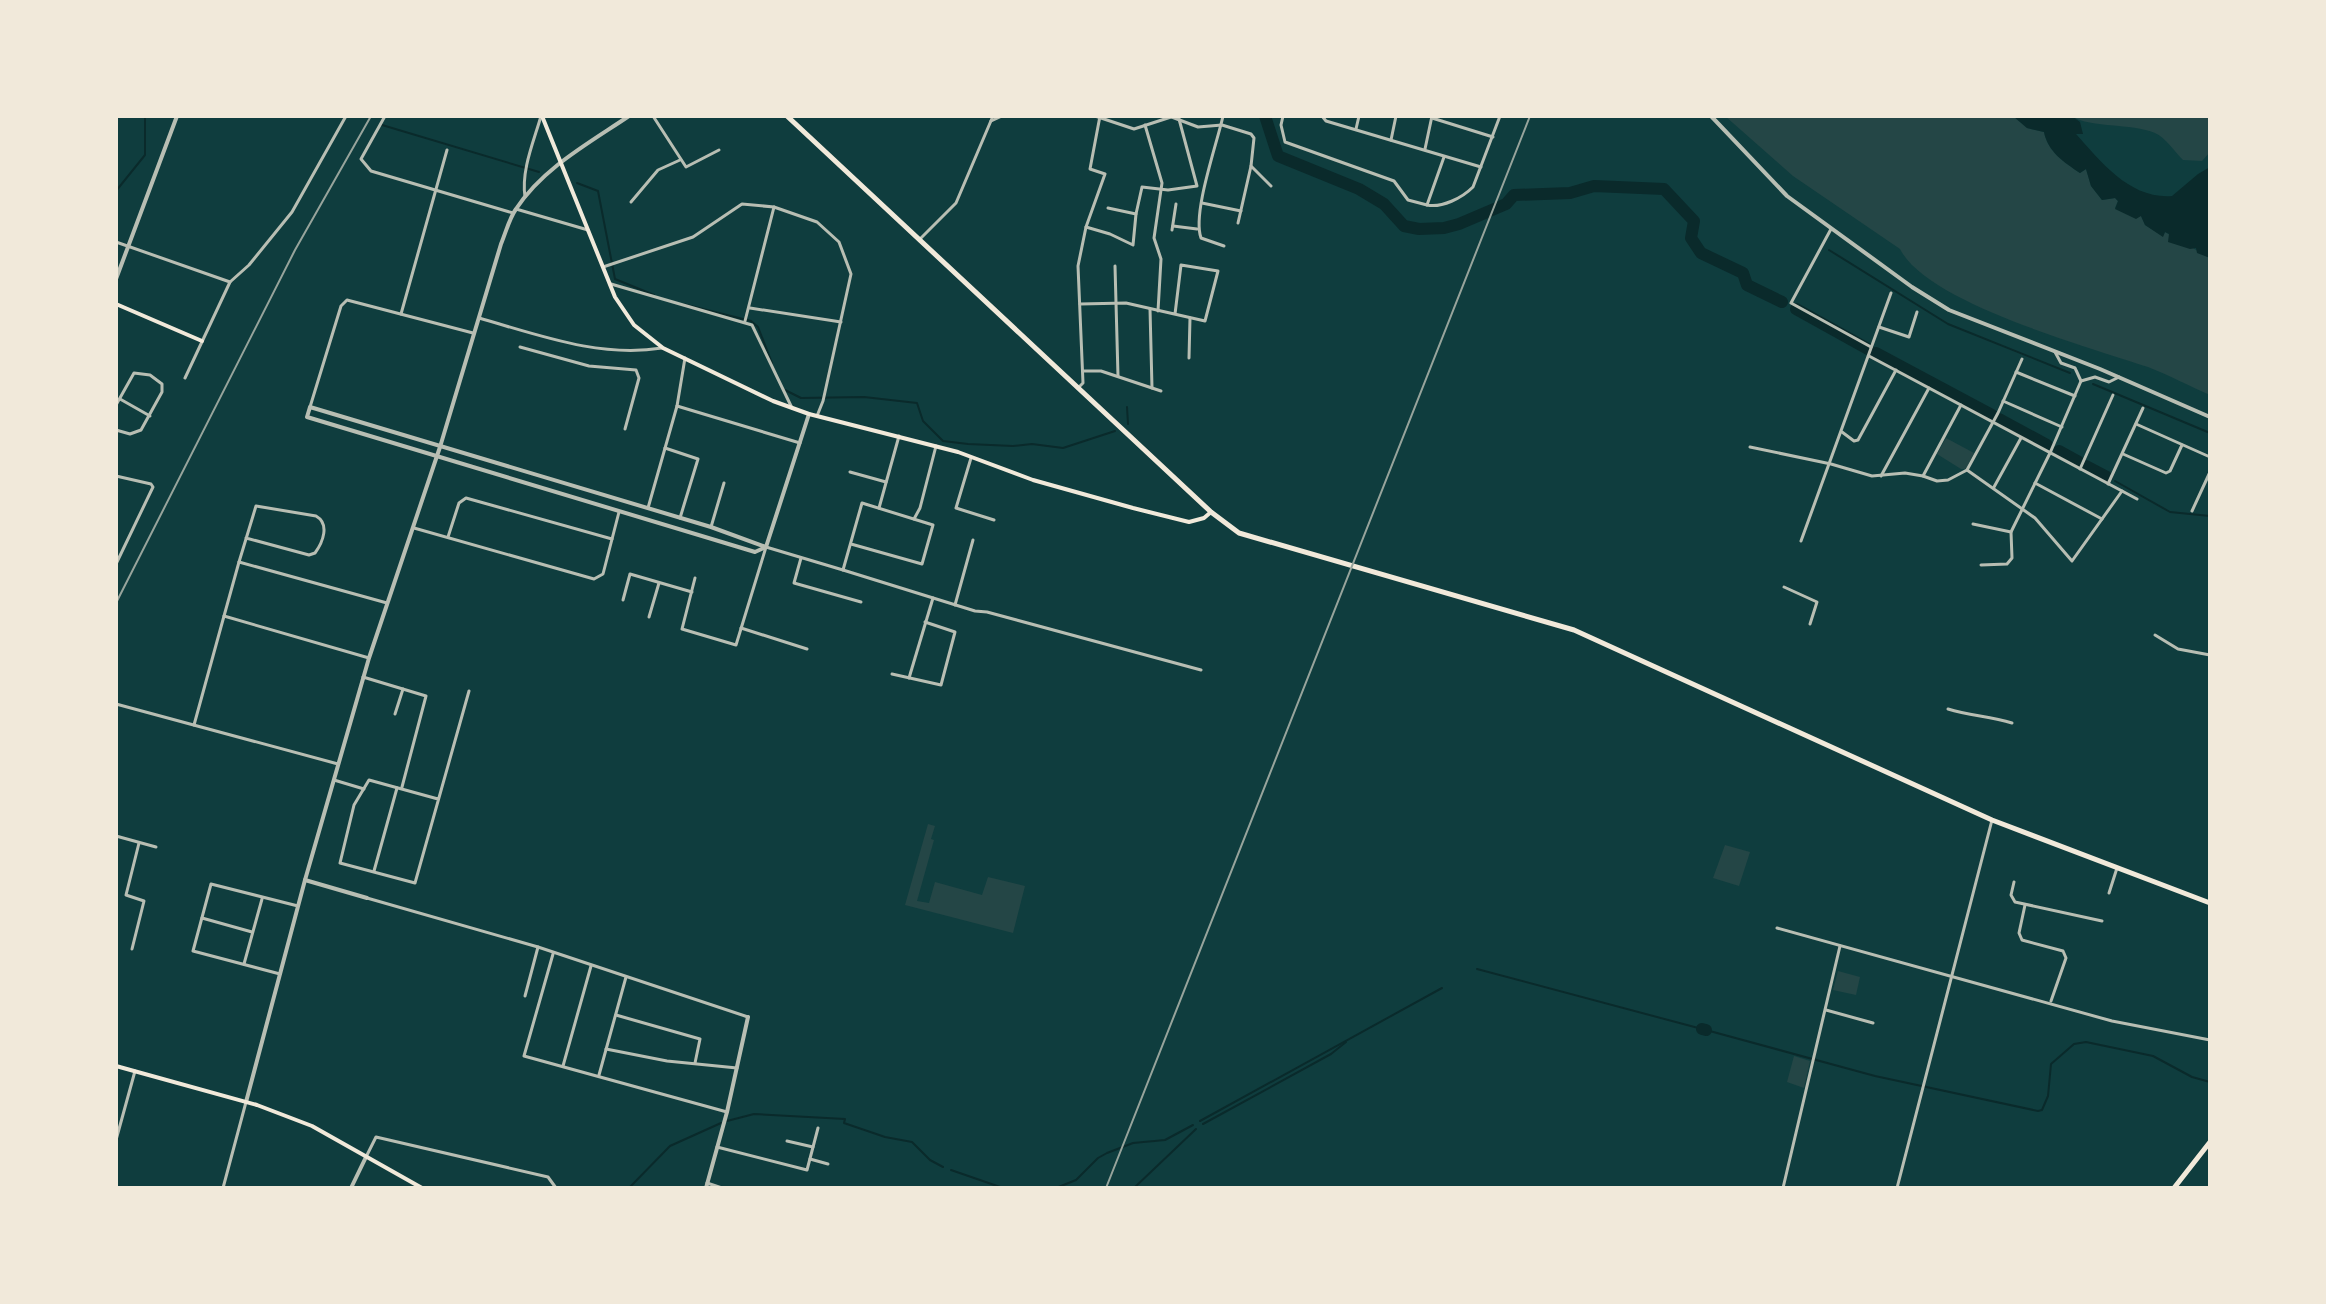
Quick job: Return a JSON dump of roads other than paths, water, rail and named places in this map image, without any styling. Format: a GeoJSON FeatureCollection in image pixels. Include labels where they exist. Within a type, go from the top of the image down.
{"type":"FeatureCollection","features":[{"type":"Feature","properties":{"kind":"main road"},"geometry":{"type":"LineString","coordinates":[[541,116],[624,312],[634,325],[663,348],[809,414],[936,446],[1051,485],[1189,522],[1204,518],[1211,512]]}},
{"type":"Feature","properties":{"kind":"main road"},"geometry":{"type":"LineString","coordinates":[[787,116],[1232,529],[1250,538],[1574,630],[1992,820],[2210,903]]}},
{"type":"Feature","properties":{"kind":"main road"},"geometry":{"type":"LineString","coordinates":[[116,304],[202,341]]}},
{"type":"Feature","properties":{"kind":"main road"},"geometry":{"type":"LineString","coordinates":[[116,1066],[246,1102],[312,1126],[422,1188]]}},
{"type":"Feature","properties":{"kind":"main road"},"geometry":{"type":"LineString","coordinates":[[2174,1188],[2210,1142]]}},
{"type":"Feature","properties":{"kind":"street"},"geometry":{"type":"LineString","coordinates":[[116,279],[177,116]]}},
{"type":"Feature","properties":{"kind":"street"},"geometry":{"type":"LineString","coordinates":[[185,378],[230,282],[249,265],[292,212],[346,116]]}},
{"type":"Feature","properties":{"kind":"street"},"geometry":{"type":"LineString","coordinates":[[385,116],[361,159],[371,171],[588,230]]}},
{"type":"Feature","properties":{"kind":"street"},"geometry":{"type":"LineString","coordinates":[[525,197],[523,186],[541,116]]}},
{"type":"Feature","properties":{"kind":"street"},"geometry":{"type":"LineString","coordinates":[[223,1188],[363,677],[437,457],[501,244],[515,211],[525,197],[560,163],[629,116]]}},
{"type":"Feature","properties":{"kind":"street"},"geometry":{"type":"LineString","coordinates":[[653,116],[686,167],[719,150]]}},
{"type":"Feature","properties":{"kind":"street"},"geometry":{"type":"LineString","coordinates":[[919,240],[956,203],[993,116]]}},
{"type":"Feature","properties":{"kind":"street"},"geometry":{"type":"LineString","coordinates":[[991,121],[1002,116]]}},
{"type":"Feature","properties":{"kind":"street"},"geometry":{"type":"LineString","coordinates":[[1078,389],[1083,383],[1078,266],[1086,227],[1105,174],[1090,169],[1098,117],[1134,129],[1170,116],[1198,127],[1221,125],[1251,134],[1254,138],[1251,166],[1238,223]]}},
{"type":"Feature","properties":{"kind":"street"},"geometry":{"type":"LineString","coordinates":[[1181,120],[1188,116]]}},
{"type":"Feature","properties":{"kind":"street"},"geometry":{"type":"LineString","coordinates":[[1223,116],[1198,229],[1201,238],[1224,246]]}},
{"type":"Feature","properties":{"kind":"street"},"geometry":{"type":"LineString","coordinates":[[1283,116],[1281,125],[1285,142],[1394,181],[1408,200],[1438,207],[1469,192],[1500,116]]}},
{"type":"Feature","properties":{"kind":"street"},"geometry":{"type":"LineString","coordinates":[[1322,116],[1326,121],[1481,167]]}},
{"type":"Feature","properties":{"kind":"street"},"geometry":{"type":"LineString","coordinates":[[1356,129],[1359,116]]}},
{"type":"Feature","properties":{"kind":"street"},"geometry":{"type":"LineString","coordinates":[[1391,140],[1396,116]]}},
{"type":"Feature","properties":{"kind":"street"},"geometry":{"type":"LineString","coordinates":[[1711,116],[1772,183],[1831,229],[1949,310],[2119,377],[2210,417]]}},
{"type":"Feature","properties":{"kind":"street"},"geometry":{"type":"LineString","coordinates":[[1425,149],[1432,117],[1493,137]]}},
{"type":"Feature","properties":{"kind":"street"},"geometry":{"type":"LineString","coordinates":[[1086,227],[1133,245],[1142,187],[1197,186],[1181,120]]}},
{"type":"Feature","properties":{"kind":"street"},"geometry":{"type":"LineString","coordinates":[[1145,125],[1162,183],[1154,238],[1161,259],[1158,311]]}},
{"type":"Feature","properties":{"kind":"street"},"geometry":{"type":"LineString","coordinates":[[401,314],[447,150]]}},
{"type":"Feature","properties":{"kind":"street"},"geometry":{"type":"LineString","coordinates":[[1427,205],[1444,157]]}},
{"type":"Feature","properties":{"kind":"street"},"geometry":{"type":"LineString","coordinates":[[631,202],[658,170],[680,160]]}},
{"type":"Feature","properties":{"kind":"street"},"geometry":{"type":"LineString","coordinates":[[1251,166],[1271,186]]}},
{"type":"Feature","properties":{"kind":"street"},"geometry":{"type":"LineString","coordinates":[[1202,203],[1241,211]]}},
{"type":"Feature","properties":{"kind":"street"},"geometry":{"type":"LineString","coordinates":[[603,267],[693,237],[742,204],[774,207],[810,218],[839,242],[851,274],[817,416]]}},
{"type":"Feature","properties":{"kind":"street"},"geometry":{"type":"LineString","coordinates":[[1176,204],[1172,228],[1198,229]]}},
{"type":"Feature","properties":{"kind":"street"},"geometry":{"type":"LineString","coordinates":[[745,321],[774,207]]}},
{"type":"Feature","properties":{"kind":"street"},"geometry":{"type":"LineString","coordinates":[[1108,208],[1136,214]]}},
{"type":"Feature","properties":{"kind":"street"},"geometry":{"type":"LineString","coordinates":[[1831,229],[1791,303],[1872,347]]}},
{"type":"Feature","properties":{"kind":"street"},"geometry":{"type":"LineString","coordinates":[[116,242],[230,282]]}},
{"type":"Feature","properties":{"kind":"street"},"geometry":{"type":"LineString","coordinates":[[1080,304],[1116,304],[1205,321],[1218,271],[1181,265],[1175,314]]}},
{"type":"Feature","properties":{"kind":"street"},"geometry":{"type":"LineString","coordinates":[[1115,266],[1118,376]]}},
{"type":"Feature","properties":{"kind":"street"},"geometry":{"type":"LineString","coordinates":[[610,284],[745,321],[756,331],[792,408]]}},
{"type":"Feature","properties":{"kind":"street"},"geometry":{"type":"LineString","coordinates":[[1801,541],[1891,293]]}},
{"type":"Feature","properties":{"kind":"street"},"geometry":{"type":"LineString","coordinates":[[474,334],[351,299],[343,303],[307,417],[755,552],[766,547]]}},
{"type":"Feature","properties":{"kind":"street"},"geometry":{"type":"LineString","coordinates":[[748,308],[841,322]]}},
{"type":"Feature","properties":{"kind":"street"},"geometry":{"type":"LineString","coordinates":[[1150,309],[1152,388]]}},
{"type":"Feature","properties":{"kind":"street"},"geometry":{"type":"LineString","coordinates":[[1879,327],[1909,337],[1917,312]]}},
{"type":"Feature","properties":{"kind":"street"},"geometry":{"type":"LineString","coordinates":[[479,318],[596,349],[643,351],[663,348]]}},
{"type":"Feature","properties":{"kind":"street"},"geometry":{"type":"LineString","coordinates":[[1189,358],[1190,318]]}},
{"type":"Feature","properties":{"kind":"street"},"geometry":{"type":"LineString","coordinates":[[520,347],[589,366],[636,370],[639,378],[625,429]]}},
{"type":"Feature","properties":{"kind":"street"},"geometry":{"type":"LineString","coordinates":[[1981,565],[2007,564],[2012,558],[2011,532],[2081,381],[2075,368],[2061,363],[2055,352]]}},
{"type":"Feature","properties":{"kind":"street"},"geometry":{"type":"LineString","coordinates":[[1869,356],[2137,499]]}},
{"type":"Feature","properties":{"kind":"street"},"geometry":{"type":"LineString","coordinates":[[638,518],[645,507],[665,448],[677,406],[685,358]]}},
{"type":"Feature","properties":{"kind":"street"},"geometry":{"type":"LineString","coordinates":[[1750,447],[1831,464],[1862,474],[1881,476],[1905,473],[1937,481],[1948,480],[1967,470],[2022,359]]}},
{"type":"Feature","properties":{"kind":"street"},"geometry":{"type":"LineString","coordinates":[[1842,432],[1854,441],[1858,440],[1896,370]]}},
{"type":"Feature","properties":{"kind":"street"},"geometry":{"type":"LineString","coordinates":[[1082,371],[1101,371],[1161,391]]}},
{"type":"Feature","properties":{"kind":"street"},"geometry":{"type":"LineString","coordinates":[[116,405],[134,373],[141,372],[156,378],[163,388],[141,430],[134,434],[116,430]]}},
{"type":"Feature","properties":{"kind":"street"},"geometry":{"type":"LineString","coordinates":[[2016,372],[2075,396]]}},
{"type":"Feature","properties":{"kind":"street"},"geometry":{"type":"LineString","coordinates":[[2081,381],[2095,377],[2109,382],[2119,377]]}},
{"type":"Feature","properties":{"kind":"street"},"geometry":{"type":"LineString","coordinates":[[1881,476],[1929,388]]}},
{"type":"Feature","properties":{"kind":"street"},"geometry":{"type":"LineString","coordinates":[[2080,469],[2113,395]]}},
{"type":"Feature","properties":{"kind":"street"},"geometry":{"type":"LineString","coordinates":[[120,399],[150,416]]}},
{"type":"Feature","properties":{"kind":"street"},"geometry":{"type":"LineString","coordinates":[[2003,401],[2062,427]]}},
{"type":"Feature","properties":{"kind":"street"},"geometry":{"type":"LineString","coordinates":[[1923,476],[1961,405]]}},
{"type":"Feature","properties":{"kind":"street"},"geometry":{"type":"LineString","coordinates":[[677,406],[800,443]]}},
{"type":"Feature","properties":{"kind":"street"},"geometry":{"type":"LineString","coordinates":[[310,407],[711,527],[955,605],[1201,670]]}},
{"type":"Feature","properties":{"kind":"street"},"geometry":{"type":"LineString","coordinates":[[2108,484],[2143,408]]}},
{"type":"Feature","properties":{"kind":"street"},"geometry":{"type":"LineString","coordinates":[[695,578],[682,629],[736,645],[809,414]]}},
{"type":"Feature","properties":{"kind":"street"},"geometry":{"type":"LineString","coordinates":[[2136,424],[2210,457]]}},
{"type":"Feature","properties":{"kind":"street"},"geometry":{"type":"LineString","coordinates":[[879,508],[899,436]]}},
{"type":"Feature","properties":{"kind":"street"},"geometry":{"type":"LineString","coordinates":[[1993,488],[2021,438]]}},
{"type":"Feature","properties":{"kind":"street"},"geometry":{"type":"LineString","coordinates":[[2123,454],[2166,473],[2170,471],[2182,445]]}},
{"type":"Feature","properties":{"kind":"street"},"geometry":{"type":"LineString","coordinates":[[914,519],[920,508],[936,446]]}},
{"type":"Feature","properties":{"kind":"street"},"geometry":{"type":"LineString","coordinates":[[665,448],[698,459],[680,518]]}},
{"type":"Feature","properties":{"kind":"street"},"geometry":{"type":"LineString","coordinates":[[971,457],[956,508],[994,520]]}},
{"type":"Feature","properties":{"kind":"street"},"geometry":{"type":"LineString","coordinates":[[1967,470],[2035,518],[2072,561],[2122,491]]}},
{"type":"Feature","properties":{"kind":"street"},"geometry":{"type":"LineString","coordinates":[[850,472],[886,482]]}},
{"type":"Feature","properties":{"kind":"street"},"geometry":{"type":"LineString","coordinates":[[2192,511],[2210,472]]}},
{"type":"Feature","properties":{"kind":"street"},"geometry":{"type":"LineString","coordinates":[[116,476],[153,487],[116,564]]}},
{"type":"Feature","properties":{"kind":"street"},"geometry":{"type":"LineString","coordinates":[[711,527],[724,483]]}},
{"type":"Feature","properties":{"kind":"street"},"geometry":{"type":"LineString","coordinates":[[2035,483],[2102,519]]}},
{"type":"Feature","properties":{"kind":"street"},"geometry":{"type":"LineString","coordinates":[[448,537],[459,503],[466,498],[612,539]]}},
{"type":"Feature","properties":{"kind":"street"},"geometry":{"type":"LineString","coordinates":[[843,570],[862,503],[933,525],[922,564],[851,544]]}},
{"type":"Feature","properties":{"kind":"street"},"geometry":{"type":"LineString","coordinates":[[194,725],[239,562],[246,538],[256,506],[316,516],[325,525],[320,545],[315,553],[309,555],[246,538]]}},
{"type":"Feature","properties":{"kind":"street"},"geometry":{"type":"LineString","coordinates":[[414,528],[594,579],[603,574],[619,512]]}},
{"type":"Feature","properties":{"kind":"street"},"geometry":{"type":"LineString","coordinates":[[1973,524],[2011,532]]}},
{"type":"Feature","properties":{"kind":"street"},"geometry":{"type":"LineString","coordinates":[[955,605],[973,540]]}},
{"type":"Feature","properties":{"kind":"street"},"geometry":{"type":"LineString","coordinates":[[801,558],[794,583],[861,602]]}},
{"type":"Feature","properties":{"kind":"street"},"geometry":{"type":"LineString","coordinates":[[239,562],[387,603]]}},
{"type":"Feature","properties":{"kind":"street"},"geometry":{"type":"LineString","coordinates":[[623,600],[630,574],[692,592]]}},
{"type":"Feature","properties":{"kind":"street"},"geometry":{"type":"LineString","coordinates":[[649,617],[659,583]]}},
{"type":"Feature","properties":{"kind":"street"},"geometry":{"type":"LineString","coordinates":[[1784,587],[1817,602],[1810,624]]}},
{"type":"Feature","properties":{"kind":"street"},"geometry":{"type":"LineString","coordinates":[[909,678],[933,598]]}},
{"type":"Feature","properties":{"kind":"street"},"geometry":{"type":"LineString","coordinates":[[224,616],[369,658]]}},
{"type":"Feature","properties":{"kind":"street"},"geometry":{"type":"LineString","coordinates":[[892,674],[941,685],[955,632],[925,622]]}},
{"type":"Feature","properties":{"kind":"street"},"geometry":{"type":"LineString","coordinates":[[741,628],[807,649]]}},
{"type":"Feature","properties":{"kind":"street"},"geometry":{"type":"LineString","coordinates":[[2155,635],[2178,649],[2210,655]]}},
{"type":"Feature","properties":{"kind":"street"},"geometry":{"type":"LineString","coordinates":[[363,677],[426,696],[374,871]]}},
{"type":"Feature","properties":{"kind":"street"},"geometry":{"type":"LineString","coordinates":[[395,714],[403,689]]}},
{"type":"Feature","properties":{"kind":"street"},"geometry":{"type":"LineString","coordinates":[[438,799],[369,780],[354,805],[340,863],[415,883],[469,691]]}},
{"type":"Feature","properties":{"kind":"street"},"geometry":{"type":"LineString","coordinates":[[116,704],[338,764]]}},
{"type":"Feature","properties":{"kind":"street"},"geometry":{"type":"LineString","coordinates":[[1948,709],[1972,717],[1981,714],[2012,723]]}},
{"type":"Feature","properties":{"kind":"street"},"geometry":{"type":"LineString","coordinates":[[334,780],[364,789]]}},
{"type":"Feature","properties":{"kind":"street"},"geometry":{"type":"LineString","coordinates":[[1897,1188],[1992,820]]}},
{"type":"Feature","properties":{"kind":"street"},"geometry":{"type":"LineString","coordinates":[[116,836],[156,847]]}},
{"type":"Feature","properties":{"kind":"street"},"geometry":{"type":"LineString","coordinates":[[132,949],[144,901],[126,895],[139,843]]}},
{"type":"Feature","properties":{"kind":"street"},"geometry":{"type":"LineString","coordinates":[[2109,893],[2117,868]]}},
{"type":"Feature","properties":{"kind":"street"},"geometry":{"type":"LineString","coordinates":[[305,880],[538,947],[748,1017],[727,1112],[706,1186],[722,1188]]}},
{"type":"Feature","properties":{"kind":"street"},"geometry":{"type":"LineString","coordinates":[[2014,882],[2011,895],[2015,902],[2102,921]]}},
{"type":"Feature","properties":{"kind":"street"},"geometry":{"type":"LineString","coordinates":[[280,974],[193,951],[211,884],[298,906]]}},
{"type":"Feature","properties":{"kind":"street"},"geometry":{"type":"LineString","coordinates":[[244,964],[263,897]]}},
{"type":"Feature","properties":{"kind":"street"},"geometry":{"type":"LineString","coordinates":[[2025,905],[2019,933],[2022,940],[2063,951],[2066,958],[2050,1003]]}},
{"type":"Feature","properties":{"kind":"street"},"geometry":{"type":"LineString","coordinates":[[202,918],[253,932]]}},
{"type":"Feature","properties":{"kind":"street"},"geometry":{"type":"LineString","coordinates":[[1777,928],[2112,1021],[2210,1040]]}},
{"type":"Feature","properties":{"kind":"street"},"geometry":{"type":"LineString","coordinates":[[1783,1188],[1840,946]]}},
{"type":"Feature","properties":{"kind":"street"},"geometry":{"type":"LineString","coordinates":[[525,996],[538,947]]}},
{"type":"Feature","properties":{"kind":"street"},"geometry":{"type":"LineString","coordinates":[[553,953],[524,1056],[727,1112]]}},
{"type":"Feature","properties":{"kind":"street"},"geometry":{"type":"LineString","coordinates":[[563,1066],[592,965]]}},
{"type":"Feature","properties":{"kind":"street"},"geometry":{"type":"LineString","coordinates":[[599,1075],[626,977]]}},
{"type":"Feature","properties":{"kind":"street"},"geometry":{"type":"LineString","coordinates":[[1826,1010],[1873,1023]]}},
{"type":"Feature","properties":{"kind":"street"},"geometry":{"type":"LineString","coordinates":[[616,1015],[700,1039],[694,1064]]}},
{"type":"Feature","properties":{"kind":"street"},"geometry":{"type":"LineString","coordinates":[[606,1049],[737,1068]]}},
{"type":"Feature","properties":{"kind":"street"},"geometry":{"type":"LineString","coordinates":[[116,1140],[135,1071]]}},
{"type":"Feature","properties":{"kind":"street"},"geometry":{"type":"LineString","coordinates":[[717,1147],[807,1170],[818,1128]]}},
{"type":"Feature","properties":{"kind":"street"},"geometry":{"type":"LineString","coordinates":[[351,1188],[376,1137],[548,1177],[556,1188]]}},
{"type":"Feature","properties":{"kind":"street"},"geometry":{"type":"LineString","coordinates":[[787,1141],[813,1147]]}},
{"type":"Feature","properties":{"kind":"street"},"geometry":{"type":"LineString","coordinates":[[810,1159],[828,1164]]}},
{"type":"Feature","properties":{"kind":"waterway"},"geometry":{"type":"LineString","coordinates":[[116,191],[145,155],[145,116]]}},
{"type":"Feature","properties":{"kind":"waterway"},"geometry":{"type":"LineString","coordinates":[[1265,116],[1278,156],[1359,189],[1384,204],[1404,226],[1419,229],[1459,224],[1506,204],[1514,195],[1570,193],[1594,186],[1664,189],[1694,221],[1691,238],[1701,253],[1743,273],[1747,285],[1782,302]]}},
{"type":"Feature","properties":{"kind":"waterway"},"geometry":{"type":"LineString","coordinates":[[382,125],[539,172]]}},
{"type":"Feature","properties":{"kind":"waterway"},"geometry":{"type":"LineString","coordinates":[[577,183],[598,191],[615,279],[654,295]]}},
{"type":"Feature","properties":{"kind":"waterway"},"geometry":{"type":"LineString","coordinates":[[1829,250],[1948,324],[2070,373]]}},
{"type":"Feature","properties":{"kind":"waterway"},"geometry":{"type":"LineString","coordinates":[[683,304],[751,321],[758,327],[772,363]]}},
{"type":"Feature","properties":{"kind":"waterway"},"geometry":{"type":"LineString","coordinates":[[1796,309],[1868,349]]}},
{"type":"Feature","properties":{"kind":"waterway"},"geometry":{"type":"LineString","coordinates":[[1876,353],[1992,415]]}},
{"type":"Feature","properties":{"kind":"waterway"},"geometry":{"type":"LineString","coordinates":[[2093,384],[2210,433]]}},
{"type":"Feature","properties":{"kind":"waterway"},"geometry":{"type":"LineString","coordinates":[[785,390],[801,398],[864,397],[917,403],[923,421],[943,441],[1063,448],[1115,431]]}},
{"type":"Feature","properties":{"kind":"waterway"},"geometry":{"type":"LineString","coordinates":[[1127,407],[1128,424]]}},
{"type":"Feature","properties":{"kind":"waterway"},"geometry":{"type":"LineString","coordinates":[[1999,419],[2047,445]]}},
{"type":"Feature","properties":{"kind":"waterway"},"geometry":{"type":"LineString","coordinates":[[2059,451],[2079,462]]}},
{"type":"Feature","properties":{"kind":"waterway"},"geometry":{"type":"LineString","coordinates":[[2086,466],[2107,477]]}},
{"type":"Feature","properties":{"kind":"waterway"},"geometry":{"type":"LineString","coordinates":[[2115,481],[2170,512],[2210,516]]}},
{"type":"Feature","properties":{"kind":"waterway"},"geometry":{"type":"LineString","coordinates":[[1477,969],[1702,1029]]}},
{"type":"Feature","properties":{"kind":"waterway"},"geometry":{"type":"LineString","coordinates":[[1200,1121],[1442,988]]}},
{"type":"Feature","properties":{"kind":"waterway"},"geometry":{"type":"LineString","coordinates":[[1702,1029],[1706,1030]]}},
{"type":"Feature","properties":{"kind":"waterway"},"geometry":{"type":"LineString","coordinates":[[1706,1030],[1875,1076],[2038,1111],[2042,1110],[2048,1096],[2051,1064],[2074,1044],[2086,1042],[2153,1056],[2192,1077],[2210,1082]]}},
{"type":"Feature","properties":{"kind":"waterway"},"geometry":{"type":"LineString","coordinates":[[1203,1124],[1331,1054],[1346,1042]]}},
{"type":"Feature","properties":{"kind":"waterway"},"geometry":{"type":"LineString","coordinates":[[727,1121],[754,1114],[845,1119],[844,1123],[885,1137],[912,1142],[930,1160],[943,1167]]}},
{"type":"Feature","properties":{"kind":"waterway"},"geometry":{"type":"LineString","coordinates":[[629,1188],[670,1146],[721,1123]]}},
{"type":"Feature","properties":{"kind":"waterway"},"geometry":{"type":"LineString","coordinates":[[1056,1188],[1076,1180],[1107,1153],[1133,1143],[1165,1140],[1193,1125]]}},
{"type":"Feature","properties":{"kind":"waterway"},"geometry":{"type":"LineString","coordinates":[[1134,1188],[1196,1129]]}},
{"type":"Feature","properties":{"kind":"waterway"},"geometry":{"type":"LineString","coordinates":[[951,1170],[1003,1188]]}},
{"type":"Feature","properties":{"kind":"railway"},"geometry":{"type":"LineString","coordinates":[[116,603],[295,250],[371,116]]}},
{"type":"Feature","properties":{"kind":"railway"},"geometry":{"type":"LineString","coordinates":[[1106,1188],[1530,116]]}}]}
